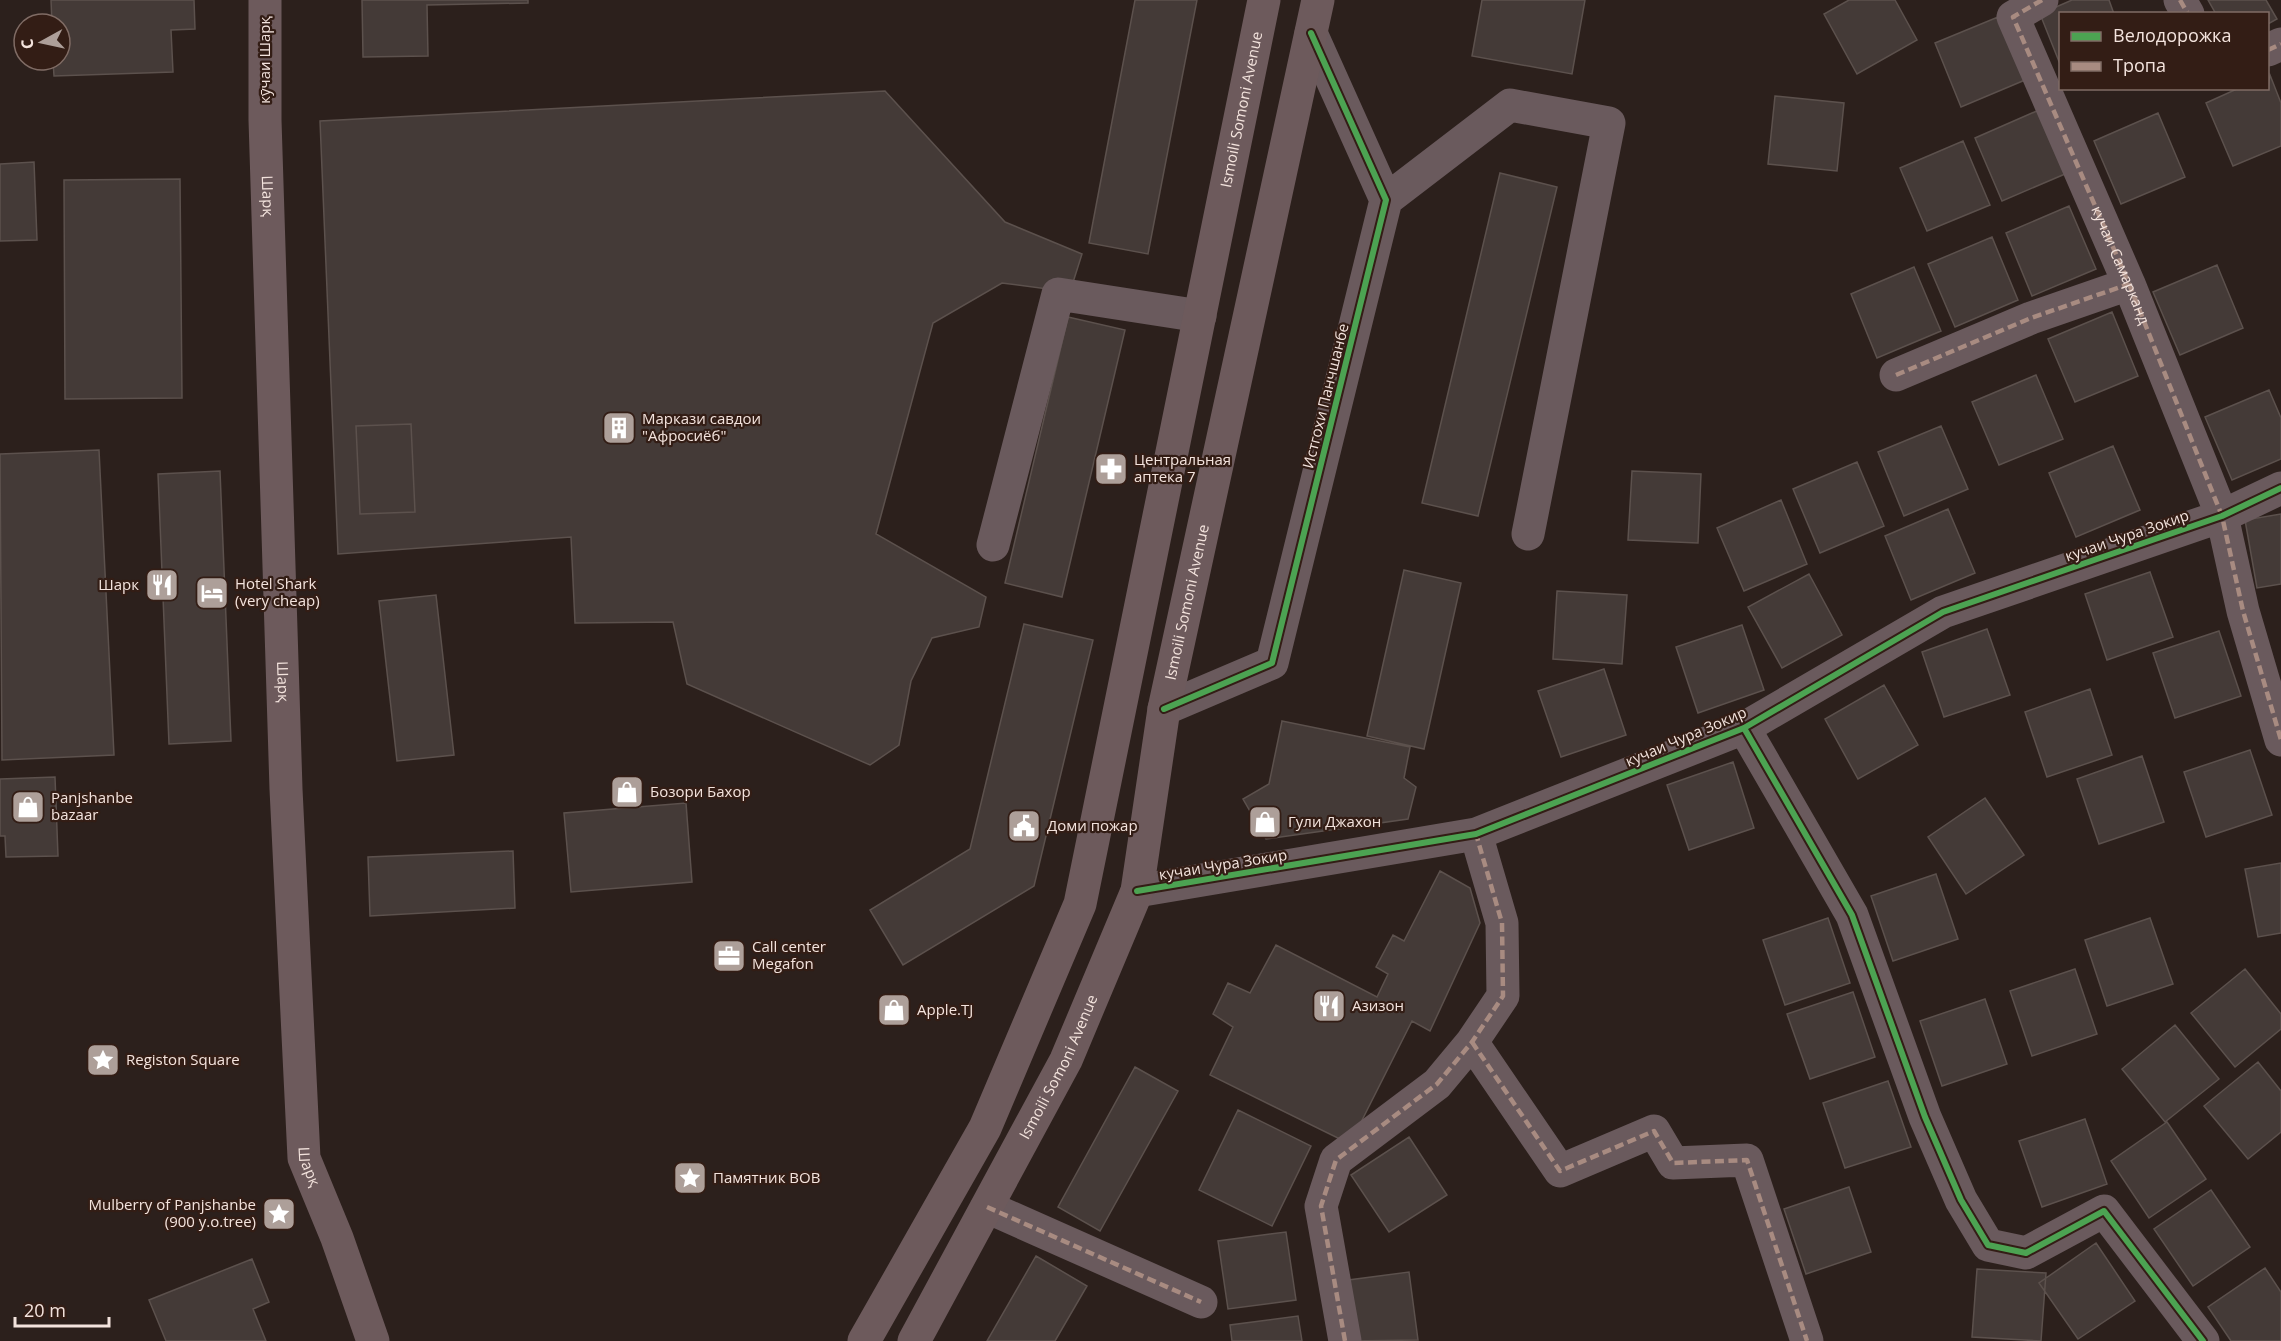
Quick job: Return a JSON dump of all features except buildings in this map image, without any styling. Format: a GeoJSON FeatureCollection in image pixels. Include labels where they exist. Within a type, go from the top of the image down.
{"type":"FeatureCollection","features":[{"type":"Feature","properties":{"kind":"main road","name":"кӯчаи Шарқ"},"geometry":{"type":"LineString","coordinates":[[265,0],[265,120]]}},
{"type":"Feature","properties":{"kind":"main road","name":"Ismoili Somoni Avenue"},"geometry":{"type":"LineString","coordinates":[[864,1341],[985,1128],[1080,904],[1264,0]]}},
{"type":"Feature","properties":{"kind":"main road","name":"Ismoili Somoni Avenue"},"geometry":{"type":"LineString","coordinates":[[914,1341],[1066,1060],[1137,891],[1164,709],[1318,0]]}},
{"type":"Feature","properties":{"kind":"main road","name":"Шарқ"},"geometry":{"type":"LineString","coordinates":[[265,120],[286,777],[304,1158],[337,1238],[373,1341]]}},
{"type":"Feature","properties":{"kind":"street","name":"кучаи Самарканд"},"geometry":{"type":"LineString","coordinates":[[2042,0],[2013,17],[2129,284],[2222,516],[2242,611],[2281,740]]}},
{"type":"Feature","properties":{"kind":"street"},"geometry":{"type":"LineString","coordinates":[[1311,33],[1386,200],[1510,105],[1609,123],[1528,534]]}},
{"type":"Feature","properties":{"kind":"street","name":"Истгохи Панчшанбе"},"geometry":{"type":"LineString","coordinates":[[1164,709],[1272,663],[1386,200]]}},
{"type":"Feature","properties":{"kind":"street"},"geometry":{"type":"LineString","coordinates":[[1896,375],[2031,318],[2129,284]]}},
{"type":"Feature","properties":{"kind":"street"},"geometry":{"type":"LineString","coordinates":[[993,545],[1059,294],[1200,316]]}},
{"type":"Feature","properties":{"kind":"street","name":"кучаи Чура Зокир"},"geometry":{"type":"LineString","coordinates":[[1137,891],[1476,834],[1744,728],[1943,612],[2222,516],[2281,488]]}},
{"type":"Feature","properties":{"kind":"street"},"geometry":{"type":"LineString","coordinates":[[1744,728],[1852,915],[1926,1117],[1961,1200],[1988,1245],[2026,1252],[2104,1211],[2203,1341]]}},
{"type":"Feature","properties":{"kind":"street"},"geometry":{"type":"LineString","coordinates":[[1345,1341],[1321,1206],[1336,1160],[1437,1084],[1472,1042],[1503,996],[1502,923],[1476,834]]}},
{"type":"Feature","properties":{"kind":"street"},"geometry":{"type":"LineString","coordinates":[[1472,1042],[1560,1171],[1654,1131],[1673,1163],[1747,1160],[1808,1341]]}},
{"type":"Feature","properties":{"kind":"street"},"geometry":{"type":"LineString","coordinates":[[987,1207],[1201,1302]]}},
{"type":"Feature","properties":{"kind":"marked path"},"geometry":{"type":"LineString","coordinates":[[2042,0],[2013,17],[2129,284],[2222,516],[2243,611],[2281,740]]}},
{"type":"Feature","properties":{"kind":"marked path"},"geometry":{"type":"LineString","coordinates":[[2180,0],[2187,12]]}},
{"type":"Feature","properties":{"kind":"marked path"},"geometry":{"type":"LineString","coordinates":[[2269,50],[2281,44]]}},
{"type":"Feature","properties":{"kind":"marked path"},"geometry":{"type":"LineString","coordinates":[[1896,375],[2031,318],[2129,284]]}},
{"type":"Feature","properties":{"kind":"marked path"},"geometry":{"type":"LineString","coordinates":[[1345,1341],[1321,1206],[1336,1160],[1437,1084],[1472,1042],[1503,996],[1502,923],[1476,834]]}},
{"type":"Feature","properties":{"kind":"marked path"},"geometry":{"type":"LineString","coordinates":[[1472,1042],[1560,1171],[1654,1131],[1673,1163],[1747,1160],[1807,1341]]}},
{"type":"Feature","properties":{"kind":"marked path"},"geometry":{"type":"LineString","coordinates":[[987,1207],[1201,1302]]}},
{"type":"Feature","properties":{"kind":"cycle path"},"geometry":{"type":"LineString","coordinates":[[1164,709],[1272,663],[1386,200],[1311,33]]}},
{"type":"Feature","properties":{"kind":"cycle path"},"geometry":{"type":"LineString","coordinates":[[1137,891],[1476,834],[1744,728],[1943,612],[2222,516],[2281,488]]}},
{"type":"Feature","properties":{"kind":"cycle path"},"geometry":{"type":"LineString","coordinates":[[1744,728],[1852,915],[1925,1117],[1961,1200],[1988,1245],[2026,1253],[2104,1211],[2203,1341]]}},
{"type":"Feature","properties":{"kind":"place","name":"Маркази савдои \"Афросиёб\""},"geometry":{"type":"Point","coordinates":[619,428]}},
{"type":"Feature","properties":{"kind":"place","name":"Центральная аптека 7"},"geometry":{"type":"Point","coordinates":[1111,469]}},
{"type":"Feature","properties":{"kind":"place","name":"Шарк"},"geometry":{"type":"Point","coordinates":[162,585]}},
{"type":"Feature","properties":{"kind":"place","name":"Hotel Shark (very cheap)"},"geometry":{"type":"Point","coordinates":[212,593]}},
{"type":"Feature","properties":{"kind":"place","name":"Бозори Бахор"},"geometry":{"type":"Point","coordinates":[627,792]}},
{"type":"Feature","properties":{"kind":"place","name":"Panjshanbe bazaar"},"geometry":{"type":"Point","coordinates":[28,807]}},
{"type":"Feature","properties":{"kind":"place","name":"Гули Джахон"},"geometry":{"type":"Point","coordinates":[1265,822]}},
{"type":"Feature","properties":{"kind":"place","name":"Доми пожар"},"geometry":{"type":"Point","coordinates":[1024,826]}},
{"type":"Feature","properties":{"kind":"place","name":"Call center Megafon"},"geometry":{"type":"Point","coordinates":[729,956]}},
{"type":"Feature","properties":{"kind":"place","name":"Азизон"},"geometry":{"type":"Point","coordinates":[1329,1006]}},
{"type":"Feature","properties":{"kind":"place","name":"Apple.TJ"},"geometry":{"type":"Point","coordinates":[894,1010]}},
{"type":"Feature","properties":{"kind":"place","name":"Registon Square"},"geometry":{"type":"Point","coordinates":[103,1060]}},
{"type":"Feature","properties":{"kind":"place","name":"Памятник ВОВ"},"geometry":{"type":"Point","coordinates":[690,1178]}},
{"type":"Feature","properties":{"kind":"place","name":"Mulberry of Panjshanbe (900 y.o.tree)"},"geometry":{"type":"Point","coordinates":[279,1214]}}]}
